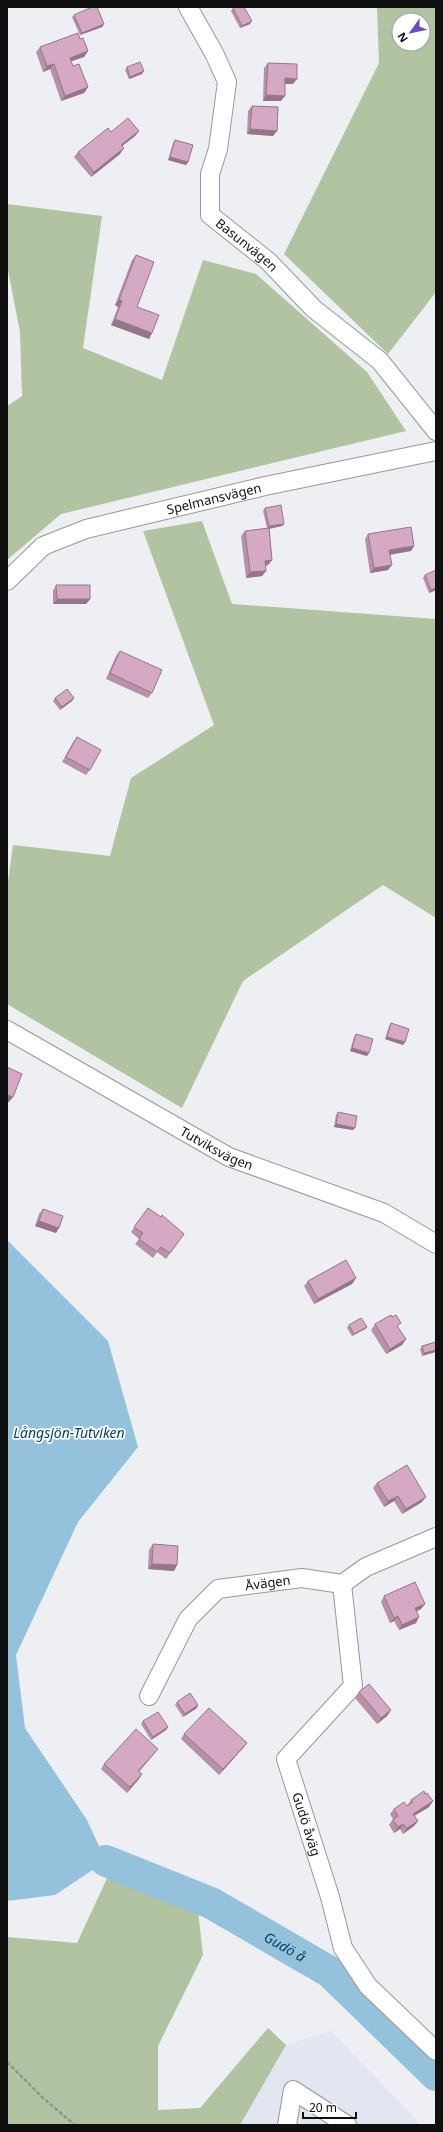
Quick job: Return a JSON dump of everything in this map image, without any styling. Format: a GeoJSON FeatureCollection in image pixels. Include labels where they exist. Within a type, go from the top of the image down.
{"type":"FeatureCollection","features":[{"type":"Feature","properties":{"kind":"street","name":"Basunvägen"},"geometry":{"type":"LineString","coordinates":[[188,7],[215,55],[227,82],[218,149],[210,174],[210,215],[268,261],[314,309],[380,361],[436,431]]}},
{"type":"Feature","properties":{"kind":"street","name":"Spelmansvägen"},"geometry":{"type":"LineString","coordinates":[[7,581],[43,546],[86,529],[265,486],[436,450]]}},
{"type":"Feature","properties":{"kind":"street","name":"Tutviksvägen"},"geometry":{"type":"LineString","coordinates":[[7,1030],[228,1157],[384,1213],[436,1244]]}},
{"type":"Feature","properties":{"kind":"street"},"geometry":{"type":"LineString","coordinates":[[342,1584],[366,1567],[436,1537]]}},
{"type":"Feature","properties":{"kind":"street","name":"Åvägen"},"geometry":{"type":"LineString","coordinates":[[149,1696],[188,1619],[218,1588],[302,1578],[342,1584]]}},
{"type":"Feature","properties":{"kind":"street","name":"Gudö åväg"},"geometry":{"type":"LineString","coordinates":[[342,1584],[353,1686],[286,1759],[330,1897],[343,1948],[368,1986],[436,2051]]}},
{"type":"Feature","properties":{"kind":"street"},"geometry":{"type":"LineString","coordinates":[[287,2125],[293,2090],[347,2125]]}},
{"type":"Feature","properties":{"kind":"path"},"geometry":{"type":"LineString","coordinates":[[7,2062],[43,2098],[75,2125]]}},
{"type":"Feature","properties":{"kind":"shaded area"},"geometry":{"type":"Polygon","coordinates":[[[331,2031],[421,2125],[240,2125],[286,2045],[331,2031]]]}},
{"type":"Feature","properties":{"kind":"green space"},"geometry":{"type":"Polygon","coordinates":[[[377,7],[436,7],[436,292],[388,354],[284,254],[379,63],[377,7]]]}},
{"type":"Feature","properties":{"kind":"green space"},"geometry":{"type":"Polygon","coordinates":[[[7,204],[102,216],[83,348],[162,380],[203,260],[256,274],[367,372],[406,431],[61,514],[7,560],[7,406],[22,396],[20,332],[7,265],[7,204]]]}},
{"type":"Feature","properties":{"kind":"green space"},"geometry":{"type":"Polygon","coordinates":[[[202,521],[232,604],[436,619],[436,918],[383,885],[243,981],[182,1108],[7,1004],[7,889],[13,845],[110,856],[131,778],[214,725],[143,531],[202,521]]]}},
{"type":"Feature","properties":{"kind":"green space"},"geometry":{"type":"Polygon","coordinates":[[[109,1874],[198,1911],[203,1955],[158,2046],[158,2110],[200,2108],[268,2028],[286,2045],[240,2125],[7,2125],[7,1937],[77,1943],[109,1874]]]}},
{"type":"Feature","properties":{"kind":"water","name":"Långsjön-Tutviken"},"geometry":{"type":"Polygon","coordinates":[[[7,1240],[108,1341],[138,1447],[78,1522],[16,1655],[25,1728],[87,1820],[106,1861],[55,1895],[7,1901],[7,1240]]]}},
{"type":"Feature","properties":{"kind":"building"},"geometry":{"type":"Polygon","coordinates":[[[92,7],[97,7],[104,24],[82,33],[74,15],[92,7]]]}},
{"type":"Feature","properties":{"kind":"building"},"geometry":{"type":"Polygon","coordinates":[[[244,7],[252,21],[242,26],[233,8],[244,7]]]}},
{"type":"Feature","properties":{"kind":"building"},"geometry":{"type":"Polygon","coordinates":[[[78,33],[80,39],[83,38],[88,51],[70,58],[73,66],[79,64],[88,87],[65,96],[54,64],[47,66],[40,47],[78,33]]]}},
{"type":"Feature","properties":{"kind":"building"},"geometry":{"type":"Polygon","coordinates":[[[140,62],[144,71],[130,77],[127,67],[140,62]]]}},
{"type":"Feature","properties":{"kind":"building"},"geometry":{"type":"Polygon","coordinates":[[[268,63],[297,64],[297,79],[285,78],[285,96],[266,95],[268,63]]]}},
{"type":"Feature","properties":{"kind":"building"},"geometry":{"type":"Polygon","coordinates":[[[252,106],[278,107],[277,131],[250,129],[252,106]]]}},
{"type":"Feature","properties":{"kind":"building"},"geometry":{"type":"Polygon","coordinates":[[[128,118],[139,131],[121,145],[124,148],[94,172],[78,152],[108,128],[111,132],[128,118]]]}},
{"type":"Feature","properties":{"kind":"building"},"geometry":{"type":"Polygon","coordinates":[[[175,140],[193,145],[188,162],[170,157],[175,140]]]}},
{"type":"Feature","properties":{"kind":"building"},"geometry":{"type":"Polygon","coordinates":[[[136,255],[154,262],[137,307],[159,315],[152,333],[115,319],[122,301],[119,300],[136,255]]]}},
{"type":"Feature","properties":{"kind":"building"},"geometry":{"type":"Polygon","coordinates":[[[281,505],[284,524],[269,526],[265,508],[281,505]]]}},
{"type":"Feature","properties":{"kind":"building"},"geometry":{"type":"Polygon","coordinates":[[[411,527],[414,546],[389,550],[392,565],[374,568],[368,534],[411,527]]]}},
{"type":"Feature","properties":{"kind":"building"},"geometry":{"type":"Polygon","coordinates":[[[269,528],[272,560],[265,561],[266,571],[250,572],[245,531],[269,528]]]}},
{"type":"Feature","properties":{"kind":"building"},"geometry":{"type":"Polygon","coordinates":[[[436,570],[436,588],[431,590],[425,575],[436,570]]]}},
{"type":"Feature","properties":{"kind":"building"},"geometry":{"type":"Polygon","coordinates":[[[56,585],[90,585],[90,599],[57,599],[56,585]]]}},
{"type":"Feature","properties":{"kind":"building"},"geometry":{"type":"Polygon","coordinates":[[[120,651],[162,670],[152,693],[110,673],[120,651]]]}},
{"type":"Feature","properties":{"kind":"building"},"geometry":{"type":"Polygon","coordinates":[[[67,689],[74,698],[62,707],[55,698],[67,689]]]}},
{"type":"Feature","properties":{"kind":"building"},"geometry":{"type":"Polygon","coordinates":[[[77,737],[101,750],[90,770],[66,757],[77,737]]]}},
{"type":"Feature","properties":{"kind":"building"},"geometry":{"type":"Polygon","coordinates":[[[391,1023],[409,1029],[405,1042],[387,1037],[391,1023]]]}},
{"type":"Feature","properties":{"kind":"building"},"geometry":{"type":"Polygon","coordinates":[[[356,1034],[373,1039],[369,1053],[352,1048],[356,1034]]]}},
{"type":"Feature","properties":{"kind":"building"},"geometry":{"type":"Polygon","coordinates":[[[7,1067],[22,1074],[13,1097],[7,1095],[7,1067]]]}},
{"type":"Feature","properties":{"kind":"building"},"geometry":{"type":"Polygon","coordinates":[[[338,1112],[357,1116],[355,1128],[336,1124],[338,1112]]]}},
{"type":"Feature","properties":{"kind":"building"},"geometry":{"type":"Polygon","coordinates":[[[148,1208],[161,1217],[162,1215],[184,1234],[170,1253],[161,1247],[157,1252],[139,1239],[143,1233],[134,1227],[148,1208]]]}},
{"type":"Feature","properties":{"kind":"building"},"geometry":{"type":"Polygon","coordinates":[[[43,1209],[63,1216],[59,1228],[39,1221],[43,1209]]]}},
{"type":"Feature","properties":{"kind":"building"},"geometry":{"type":"Polygon","coordinates":[[[346,1260],[356,1278],[318,1299],[308,1281],[346,1260]]]}},
{"type":"Feature","properties":{"kind":"building"},"geometry":{"type":"Polygon","coordinates":[[[391,1315],[392,1317],[396,1315],[401,1323],[397,1326],[406,1339],[390,1349],[375,1324],[391,1315]]]}},
{"type":"Feature","properties":{"kind":"building"},"geometry":{"type":"Polygon","coordinates":[[[361,1318],[367,1327],[354,1334],[349,1325],[361,1318]]]}},
{"type":"Feature","properties":{"kind":"building"},"geometry":{"type":"Polygon","coordinates":[[[436,1342],[436,1350],[424,1353],[422,1346],[436,1342]]]}},
{"type":"Feature","properties":{"kind":"building"},"geometry":{"type":"Polygon","coordinates":[[[407,1465],[426,1497],[406,1509],[398,1496],[388,1501],[377,1483],[407,1465]]]}},
{"type":"Feature","properties":{"kind":"building"},"geometry":{"type":"Polygon","coordinates":[[[153,1544],[178,1546],[177,1565],[152,1564],[153,1544]]]}},
{"type":"Feature","properties":{"kind":"building"},"geometry":{"type":"Polygon","coordinates":[[[415,1582],[425,1604],[415,1608],[419,1617],[402,1625],[398,1616],[394,1618],[384,1596],[415,1582]]]}},
{"type":"Feature","properties":{"kind":"building"},"geometry":{"type":"Polygon","coordinates":[[[369,1684],[391,1710],[381,1718],[359,1692],[369,1684]]]}},
{"type":"Feature","properties":{"kind":"building"},"geometry":{"type":"Polygon","coordinates":[[[190,1693],[198,1705],[185,1714],[177,1702],[190,1693]]]}},
{"type":"Feature","properties":{"kind":"building"},"geometry":{"type":"Polygon","coordinates":[[[209,1708],[247,1743],[223,1769],[184,1734],[209,1708]]]}},
{"type":"Feature","properties":{"kind":"building"},"geometry":{"type":"Polygon","coordinates":[[[158,1712],[168,1727],[153,1737],[143,1721],[158,1712]]]}},
{"type":"Feature","properties":{"kind":"building"},"geometry":{"type":"Polygon","coordinates":[[[136,1729],[158,1749],[138,1771],[142,1774],[130,1787],[104,1764],[136,1729]]]}},
{"type":"Feature","properties":{"kind":"building"},"geometry":{"type":"Polygon","coordinates":[[[424,1791],[425,1794],[427,1793],[433,1801],[413,1814],[418,1821],[407,1828],[403,1824],[398,1827],[393,1820],[398,1816],[394,1809],[404,1802],[407,1806],[413,1802],[411,1800],[424,1791]]]}},
{"type":"Feature","properties":{"kind":"waterway","name":"Gudö å"},"geometry":{"type":"LineString","coordinates":[[106,1861],[211,1903],[330,1972],[436,2075]]}}]}
